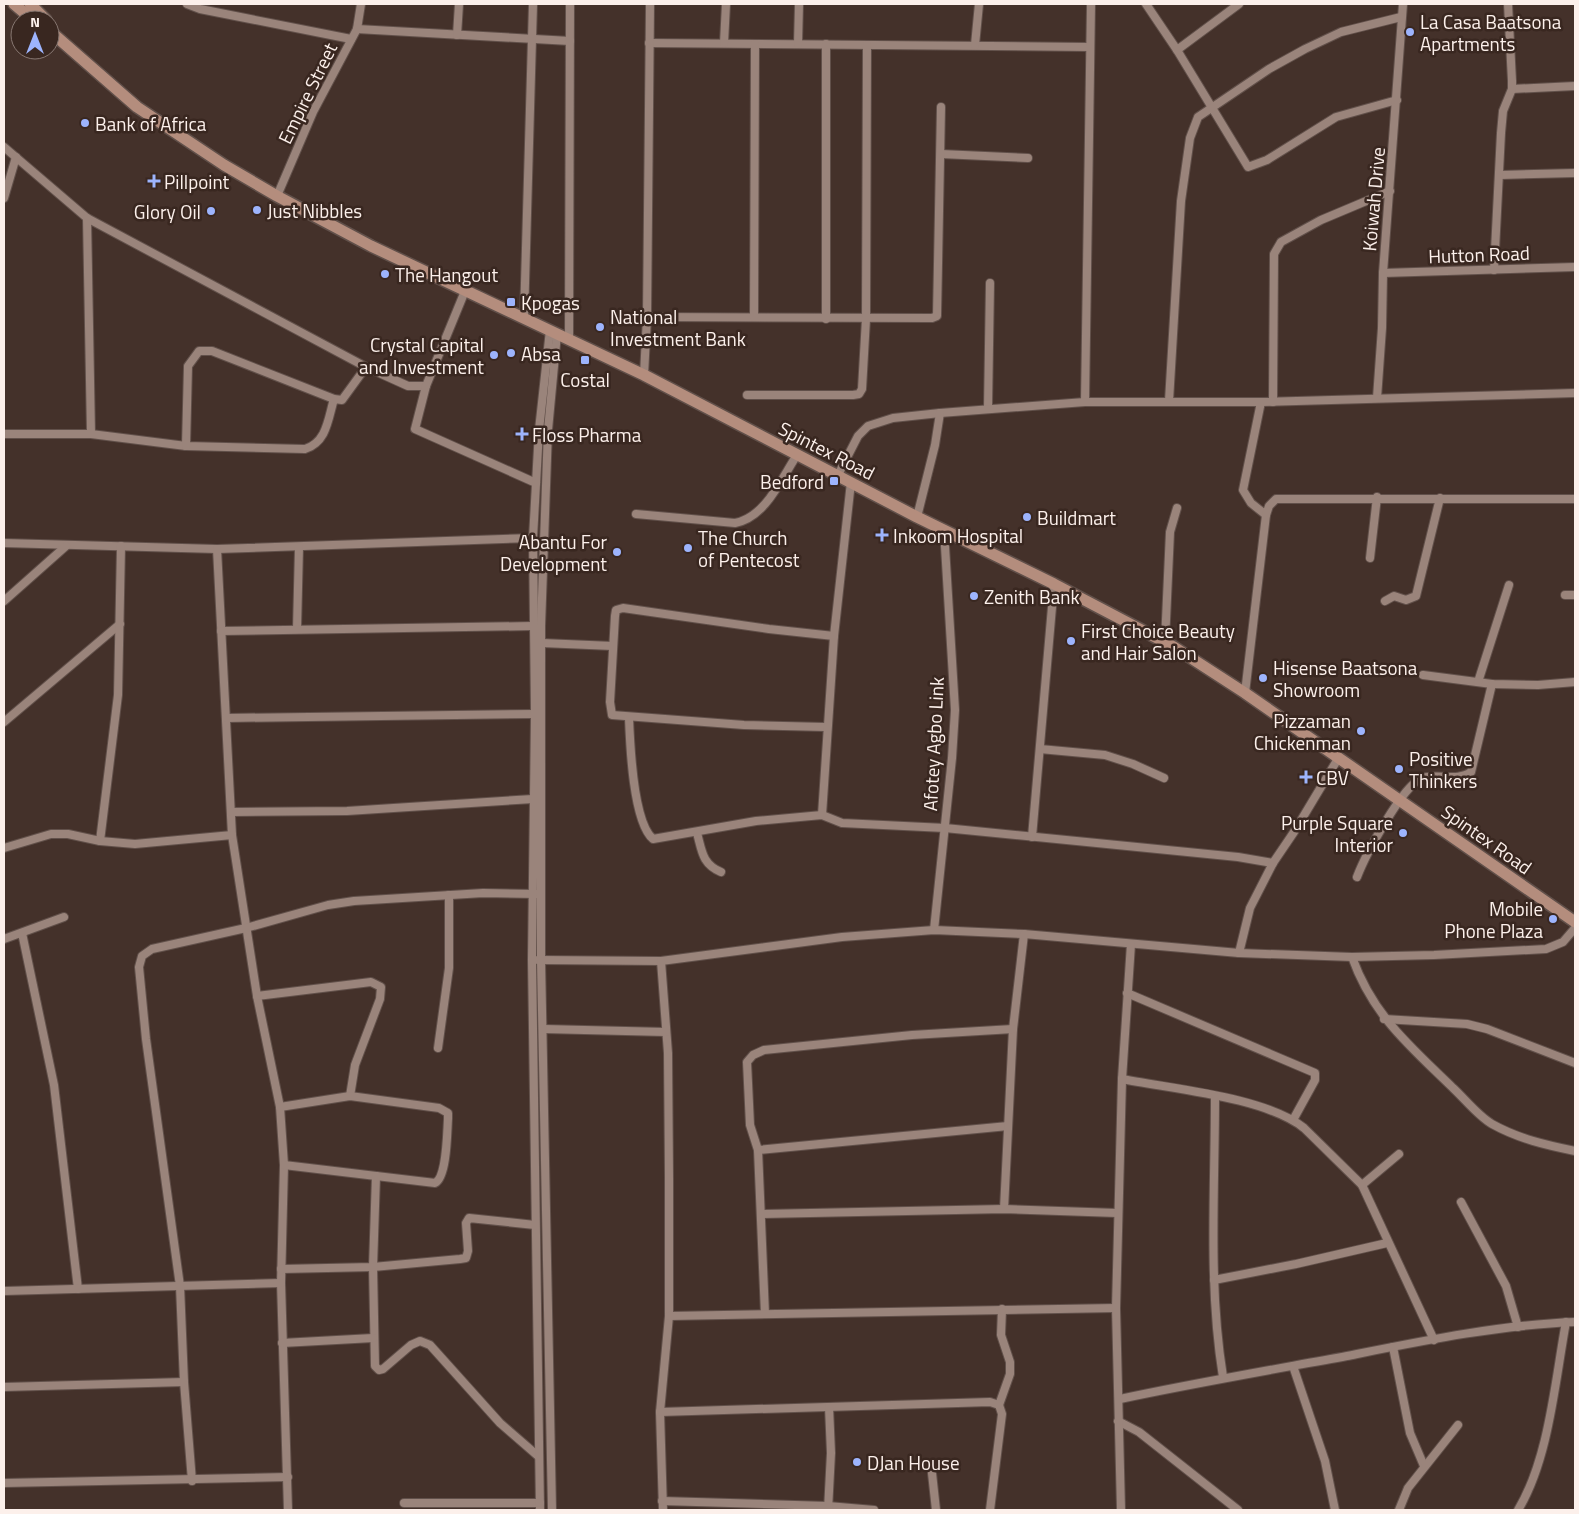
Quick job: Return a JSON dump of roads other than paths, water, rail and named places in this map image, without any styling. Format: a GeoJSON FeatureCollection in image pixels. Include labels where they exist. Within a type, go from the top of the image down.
{"type":"FeatureCollection","features":[{"type":"Feature","properties":{"kind":"main road","name":"Spintex Road"},"geometry":{"type":"LineString","coordinates":[[60,39],[137,107],[224,165],[278,196],[371,246],[644,375],[917,517],[1054,584],[1164,642],[1245,693],[1339,757],[1575,922]]}},
{"type":"Feature","properties":{"kind":"street"},"geometry":{"type":"LineString","coordinates":[[187,4],[200,9],[351,39]]}},
{"type":"Feature","properties":{"kind":"street","name":"Empire Street"},"geometry":{"type":"LineString","coordinates":[[278,196],[313,112],[357,29],[362,4]]}},
{"type":"Feature","properties":{"kind":"street"},"geometry":{"type":"LineString","coordinates":[[457,35],[458,4]]}},
{"type":"Feature","properties":{"kind":"street"},"geometry":{"type":"LineString","coordinates":[[524,318],[533,4]]}},
{"type":"Feature","properties":{"kind":"street"},"geometry":{"type":"LineString","coordinates":[[569,339],[570,4]]}},
{"type":"Feature","properties":{"kind":"street"},"geometry":{"type":"LineString","coordinates":[[644,375],[647,317],[650,4]]}},
{"type":"Feature","properties":{"kind":"street"},"geometry":{"type":"LineString","coordinates":[[724,43],[726,4]]}},
{"type":"Feature","properties":{"kind":"street"},"geometry":{"type":"LineString","coordinates":[[798,44],[799,4]]}},
{"type":"Feature","properties":{"kind":"street"},"geometry":{"type":"LineString","coordinates":[[974,45],[979,4]]}},
{"type":"Feature","properties":{"kind":"street"},"geometry":{"type":"LineString","coordinates":[[1085,402],[1090,4]]}},
{"type":"Feature","properties":{"kind":"street"},"geometry":{"type":"LineString","coordinates":[[1146,4],[1178,50],[1246,165],[1251,167],[1267,160],[1336,117],[1398,100]]}},
{"type":"Feature","properties":{"kind":"street"},"geometry":{"type":"LineString","coordinates":[[1178,50],[1239,4]]}},
{"type":"Feature","properties":{"kind":"street","name":"Koiwah Drive"},"geometry":{"type":"LineString","coordinates":[[1377,398],[1382,328],[1383,273],[1398,100],[1403,4]]}},
{"type":"Feature","properties":{"kind":"street"},"geometry":{"type":"LineString","coordinates":[[1494,270],[1503,111],[1512,89],[1508,4]]}},
{"type":"Feature","properties":{"kind":"street"},"geometry":{"type":"LineString","coordinates":[[1169,401],[1180,201],[1193,125],[1202,113],[1305,48],[1341,32],[1401,17]]}},
{"type":"Feature","properties":{"kind":"street"},"geometry":{"type":"LineString","coordinates":[[357,29],[570,41]]}},
{"type":"Feature","properties":{"kind":"street"},"geometry":{"type":"LineString","coordinates":[[649,42],[1089,48]]}},
{"type":"Feature","properties":{"kind":"street"},"geometry":{"type":"LineString","coordinates":[[754,317],[755,44]]}},
{"type":"Feature","properties":{"kind":"street"},"geometry":{"type":"LineString","coordinates":[[826,44],[826,318]]}},
{"type":"Feature","properties":{"kind":"street"},"geometry":{"type":"LineString","coordinates":[[747,395],[858,394],[862,386],[866,319],[867,45]]}},
{"type":"Feature","properties":{"kind":"street"},"geometry":{"type":"LineString","coordinates":[[1512,89],[1575,86]]}},
{"type":"Feature","properties":{"kind":"street"},"geometry":{"type":"LineString","coordinates":[[647,317],[866,319],[932,318],[937,316],[941,107]]}},
{"type":"Feature","properties":{"kind":"street"},"geometry":{"type":"LineString","coordinates":[[4,147],[87,218],[366,367],[408,386],[426,386]]}},
{"type":"Feature","properties":{"kind":"street"},"geometry":{"type":"LineString","coordinates":[[941,154],[1028,158]]}},
{"type":"Feature","properties":{"kind":"street"},"geometry":{"type":"LineString","coordinates":[[4,198],[16,157]]}},
{"type":"Feature","properties":{"kind":"street"},"geometry":{"type":"LineString","coordinates":[[1500,175],[1575,173]]}},
{"type":"Feature","properties":{"kind":"street"},"geometry":{"type":"LineString","coordinates":[[1273,402],[1274,254],[1276,248],[1281,242],[1321,220],[1390,191]]}},
{"type":"Feature","properties":{"kind":"street"},"geometry":{"type":"LineString","coordinates":[[87,218],[91,434]]}},
{"type":"Feature","properties":{"kind":"street","name":"Hutton Road"},"geometry":{"type":"LineString","coordinates":[[1383,273],[1575,267]]}},
{"type":"Feature","properties":{"kind":"street"},"geometry":{"type":"LineString","coordinates":[[988,408],[990,283]]}},
{"type":"Feature","properties":{"kind":"street"},"geometry":{"type":"LineString","coordinates":[[465,291],[426,386],[415,429],[536,483]]}},
{"type":"Feature","properties":{"kind":"street"},"geometry":{"type":"LineString","coordinates":[[404,1502],[540,1507],[532,960],[535,714],[533,538],[536,483],[554,332]]}},
{"type":"Feature","properties":{"kind":"street"},"geometry":{"type":"LineString","coordinates":[[552,1510],[544,1029],[541,960],[542,643],[545,482],[554,332]]}},
{"type":"Feature","properties":{"kind":"street"},"geometry":{"type":"LineString","coordinates":[[186,446],[188,366],[199,351],[212,351],[334,399],[342,400],[366,367]]}},
{"type":"Feature","properties":{"kind":"street"},"geometry":{"type":"LineString","coordinates":[[838,475],[858,436],[868,426],[893,418],[988,408],[1085,402],[1273,402],[1575,393]]}},
{"type":"Feature","properties":{"kind":"street"},"geometry":{"type":"LineString","coordinates":[[4,434],[91,434],[186,446],[305,449],[314,446],[322,438],[334,399]]}},
{"type":"Feature","properties":{"kind":"street"},"geometry":{"type":"LineString","coordinates":[[1261,402],[1243,490],[1251,503],[1266,515]]}},
{"type":"Feature","properties":{"kind":"street"},"geometry":{"type":"LineString","coordinates":[[917,517],[935,445],[940,413]]}},
{"type":"Feature","properties":{"kind":"street"},"geometry":{"type":"LineString","coordinates":[[636,514],[735,524],[745,521],[755,516],[766,503],[797,455]]}},
{"type":"Feature","properties":{"kind":"street"},"geometry":{"type":"LineString","coordinates":[[822,815],[826,727],[851,482]]}},
{"type":"Feature","properties":{"kind":"street"},"geometry":{"type":"LineString","coordinates":[[1245,693],[1266,515],[1272,502],[1281,497],[1575,499]]}},
{"type":"Feature","properties":{"kind":"street"},"geometry":{"type":"LineString","coordinates":[[1370,558],[1377,497]]}},
{"type":"Feature","properties":{"kind":"street"},"geometry":{"type":"LineString","coordinates":[[1385,601],[1394,596],[1406,600],[1416,596],[1440,498]]}},
{"type":"Feature","properties":{"kind":"street"},"geometry":{"type":"LineString","coordinates":[[1164,642],[1170,532],[1177,508]]}},
{"type":"Feature","properties":{"kind":"street","name":"Afotey Agbo Link"},"geometry":{"type":"LineString","coordinates":[[934,930],[955,710],[944,530]]}},
{"type":"Feature","properties":{"kind":"street"},"geometry":{"type":"LineString","coordinates":[[4,543],[217,549],[533,538]]}},
{"type":"Feature","properties":{"kind":"street"},"geometry":{"type":"LineString","coordinates":[[4,601],[66,546]]}},
{"type":"Feature","properties":{"kind":"street"},"geometry":{"type":"LineString","coordinates":[[100,842],[118,695],[121,546]]}},
{"type":"Feature","properties":{"kind":"street"},"geometry":{"type":"LineString","coordinates":[[297,629],[299,547]]}},
{"type":"Feature","properties":{"kind":"street"},"geometry":{"type":"LineString","coordinates":[[217,549],[232,835],[257,996],[280,1107],[284,1165],[281,1283],[288,1510]]}},
{"type":"Feature","properties":{"kind":"street"},"geometry":{"type":"LineString","coordinates":[[1032,837],[1054,584]]}},
{"type":"Feature","properties":{"kind":"street"},"geometry":{"type":"LineString","coordinates":[[1478,682],[1509,585]]}},
{"type":"Feature","properties":{"kind":"street"},"geometry":{"type":"LineString","coordinates":[[1565,595],[1575,595]]}},
{"type":"Feature","properties":{"kind":"street"},"geometry":{"type":"LineString","coordinates":[[826,727],[615,717],[610,712],[615,611],[618,608],[834,636]]}},
{"type":"Feature","properties":{"kind":"street"},"geometry":{"type":"LineString","coordinates":[[4,722],[120,624]]}},
{"type":"Feature","properties":{"kind":"street"},"geometry":{"type":"LineString","coordinates":[[221,631],[533,626]]}},
{"type":"Feature","properties":{"kind":"street"},"geometry":{"type":"LineString","coordinates":[[542,643],[613,646]]}},
{"type":"Feature","properties":{"kind":"street"},"geometry":{"type":"LineString","coordinates":[[1423,675],[1492,684],[1538,685],[1575,682]]}},
{"type":"Feature","properties":{"kind":"street"},"geometry":{"type":"LineString","coordinates":[[1358,877],[1380,830],[1412,785],[1422,778],[1461,776],[1471,772],[1492,684]]}},
{"type":"Feature","properties":{"kind":"street"},"geometry":{"type":"LineString","coordinates":[[226,718],[535,714]]}},
{"type":"Feature","properties":{"kind":"street"},"geometry":{"type":"LineString","coordinates":[[629,718],[633,782],[649,836],[658,840],[756,821],[822,815],[842,823],[945,828],[1272,862]]}},
{"type":"Feature","properties":{"kind":"street"},"geometry":{"type":"LineString","coordinates":[[1040,748],[1105,755],[1133,764],[1164,778]]}},
{"type":"Feature","properties":{"kind":"street"},"geometry":{"type":"LineString","coordinates":[[1239,952],[1250,908],[1272,862],[1294,832],[1339,757]]}},
{"type":"Feature","properties":{"kind":"street"},"geometry":{"type":"LineString","coordinates":[[231,812],[347,812],[534,799]]}},
{"type":"Feature","properties":{"kind":"street"},"geometry":{"type":"LineString","coordinates":[[696,832],[709,867],[721,872]]}},
{"type":"Feature","properties":{"kind":"street"},"geometry":{"type":"LineString","coordinates":[[4,848],[51,834],[68,834],[100,842],[135,844],[232,835]]}},
{"type":"Feature","properties":{"kind":"street"},"geometry":{"type":"LineString","coordinates":[[192,1480],[184,1382],[180,1286],[148,1049],[140,967],[142,956],[152,949],[246,928],[328,905],[354,901],[450,895],[542,895]]}},
{"type":"Feature","properties":{"kind":"street"},"geometry":{"type":"LineString","coordinates":[[438,1048],[449,968],[450,895]]}},
{"type":"Feature","properties":{"kind":"street"},"geometry":{"type":"LineString","coordinates":[[4,939],[64,917]]}},
{"type":"Feature","properties":{"kind":"street"},"geometry":{"type":"LineString","coordinates":[[532,960],[661,961],[842,936],[934,930],[1024,934],[1239,952],[1352,957],[1546,949],[1563,942],[1575,928]]}},
{"type":"Feature","properties":{"kind":"street"},"geometry":{"type":"LineString","coordinates":[[22,933],[54,1085],[78,1289]]}},
{"type":"Feature","properties":{"kind":"street"},"geometry":{"type":"LineString","coordinates":[[1004,1209],[1013,1029],[1024,934]]}},
{"type":"Feature","properties":{"kind":"street"},"geometry":{"type":"LineString","coordinates":[[1121,1510],[1118,1421],[1120,1399],[1116,1308],[1117,1214],[1122,1080],[1131,944]]}},
{"type":"Feature","properties":{"kind":"street"},"geometry":{"type":"LineString","coordinates":[[1352,957],[1367,993],[1384,1018],[1413,1051],[1490,1123],[1538,1144],[1575,1151]]}},
{"type":"Feature","properties":{"kind":"street"},"geometry":{"type":"LineString","coordinates":[[661,961],[666,1032],[669,1316],[660,1412],[663,1510]]}},
{"type":"Feature","properties":{"kind":"street"},"geometry":{"type":"LineString","coordinates":[[257,996],[371,982],[381,987],[380,999],[355,1065],[350,1096]]}},
{"type":"Feature","properties":{"kind":"street"},"geometry":{"type":"LineString","coordinates":[[1127,993],[1315,1073],[1316,1080],[1293,1120]]}},
{"type":"Feature","properties":{"kind":"street"},"geometry":{"type":"LineString","coordinates":[[1384,1018],[1467,1024],[1487,1029],[1575,1063]]}},
{"type":"Feature","properties":{"kind":"street"},"geometry":{"type":"LineString","coordinates":[[544,1029],[666,1032]]}},
{"type":"Feature","properties":{"kind":"street"},"geometry":{"type":"LineString","coordinates":[[765,1314],[758,1150],[750,1125],[747,1062],[760,1051],[912,1035],[1013,1029]]}},
{"type":"Feature","properties":{"kind":"street"},"geometry":{"type":"LineString","coordinates":[[1122,1080],[1249,1103],[1293,1120],[1318,1140],[1362,1185],[1387,1243],[1434,1340]]}},
{"type":"Feature","properties":{"kind":"street"},"geometry":{"type":"LineString","coordinates":[[280,1107],[350,1096],[439,1108],[448,1113],[443,1173],[439,1181],[428,1182],[284,1165]]}},
{"type":"Feature","properties":{"kind":"street"},"geometry":{"type":"LineString","coordinates":[[1216,1097],[1214,1280],[1216,1322],[1223,1378]]}},
{"type":"Feature","properties":{"kind":"street"},"geometry":{"type":"LineString","coordinates":[[758,1150],[1008,1126]]}},
{"type":"Feature","properties":{"kind":"street"},"geometry":{"type":"LineString","coordinates":[[1362,1185],[1399,1154]]}},
{"type":"Feature","properties":{"kind":"street"},"geometry":{"type":"LineString","coordinates":[[376,1176],[373,1267],[375,1366],[379,1370],[386,1367],[411,1345],[420,1341],[430,1345],[500,1423],[538,1456]]}},
{"type":"Feature","properties":{"kind":"street"},"geometry":{"type":"LineString","coordinates":[[1461,1202],[1506,1286],[1518,1327]]}},
{"type":"Feature","properties":{"kind":"street"},"geometry":{"type":"LineString","coordinates":[[762,1214],[1004,1209],[1117,1214]]}},
{"type":"Feature","properties":{"kind":"street"},"geometry":{"type":"LineString","coordinates":[[281,1269],[373,1267],[466,1258],[468,1251],[466,1223],[469,1218],[535,1225]]}},
{"type":"Feature","properties":{"kind":"street"},"geometry":{"type":"LineString","coordinates":[[1214,1280],[1296,1264],[1387,1243]]}},
{"type":"Feature","properties":{"kind":"street"},"geometry":{"type":"LineString","coordinates":[[4,1291],[281,1283]]}},
{"type":"Feature","properties":{"kind":"street"},"geometry":{"type":"LineString","coordinates":[[669,1316],[1116,1308]]}},
{"type":"Feature","properties":{"kind":"street"},"geometry":{"type":"LineString","coordinates":[[990,1510],[1002,1414],[998,1405],[1010,1374],[1010,1362],[1001,1336],[1002,1309]]}},
{"type":"Feature","properties":{"kind":"street"},"geometry":{"type":"LineString","coordinates":[[1518,1510],[1530,1491],[1538,1468],[1566,1322]]}},
{"type":"Feature","properties":{"kind":"street"},"geometry":{"type":"LineString","coordinates":[[1120,1399],[1223,1378],[1434,1340],[1518,1327],[1575,1322]]}},
{"type":"Feature","properties":{"kind":"street"},"geometry":{"type":"LineString","coordinates":[[282,1343],[373,1338]]}},
{"type":"Feature","properties":{"kind":"street"},"geometry":{"type":"LineString","coordinates":[[1393,1347],[1410,1433],[1424,1466]]}},
{"type":"Feature","properties":{"kind":"street"},"geometry":{"type":"LineString","coordinates":[[1293,1366],[1326,1461],[1335,1510]]}},
{"type":"Feature","properties":{"kind":"street"},"geometry":{"type":"LineString","coordinates":[[4,1387],[184,1382]]}},
{"type":"Feature","properties":{"kind":"street"},"geometry":{"type":"LineString","coordinates":[[660,1412],[990,1402],[998,1405]]}},
{"type":"Feature","properties":{"kind":"street"},"geometry":{"type":"LineString","coordinates":[[828,1508],[831,1453],[829,1407]]}},
{"type":"Feature","properties":{"kind":"street"},"geometry":{"type":"LineString","coordinates":[[1118,1421],[1139,1432],[1238,1510]]}},
{"type":"Feature","properties":{"kind":"street"},"geometry":{"type":"LineString","coordinates":[[1399,1510],[1408,1488],[1458,1425]]}},
{"type":"Feature","properties":{"kind":"street"},"geometry":{"type":"LineString","coordinates":[[931,1464],[936,1510]]}},
{"type":"Feature","properties":{"kind":"street"},"geometry":{"type":"LineString","coordinates":[[4,1483],[288,1477]]}},
{"type":"Feature","properties":{"kind":"street"},"geometry":{"type":"LineString","coordinates":[[662,1501],[874,1510]]}},
{"type":"Feature","properties":{"kind":"place","name":"La Casa Baatsona Apartments"},"geometry":{"type":"Point","coordinates":[1410,32]}},
{"type":"Feature","properties":{"kind":"place","name":"Bank of Africa"},"geometry":{"type":"Point","coordinates":[85,123]}},
{"type":"Feature","properties":{"kind":"place","name":"Pillpoint"},"geometry":{"type":"Point","coordinates":[154,181]}},
{"type":"Feature","properties":{"kind":"place","name":"Just Nibbles"},"geometry":{"type":"Point","coordinates":[257,210]}},
{"type":"Feature","properties":{"kind":"place","name":"Glory Oil"},"geometry":{"type":"Point","coordinates":[211,211]}},
{"type":"Feature","properties":{"kind":"place","name":"The Hangout"},"geometry":{"type":"Point","coordinates":[385,274]}},
{"type":"Feature","properties":{"kind":"place","name":"Kpogas"},"geometry":{"type":"Point","coordinates":[511,302]}},
{"type":"Feature","properties":{"kind":"place","name":"National Investment Bank"},"geometry":{"type":"Point","coordinates":[600,327]}},
{"type":"Feature","properties":{"kind":"place","name":"Absa"},"geometry":{"type":"Point","coordinates":[511,353]}},
{"type":"Feature","properties":{"kind":"place","name":"Crystal Capital and Investment"},"geometry":{"type":"Point","coordinates":[494,355]}},
{"type":"Feature","properties":{"kind":"place","name":"Costal"},"geometry":{"type":"Point","coordinates":[585,360]}},
{"type":"Feature","properties":{"kind":"place","name":"Floss Pharma"},"geometry":{"type":"Point","coordinates":[522,434]}},
{"type":"Feature","properties":{"kind":"place","name":"Bedford"},"geometry":{"type":"Point","coordinates":[834,481]}},
{"type":"Feature","properties":{"kind":"place","name":"Buildmart"},"geometry":{"type":"Point","coordinates":[1027,517]}},
{"type":"Feature","properties":{"kind":"place","name":"Inkoom Hospital"},"geometry":{"type":"Point","coordinates":[882,535]}},
{"type":"Feature","properties":{"kind":"place","name":"The Church of Pentecost"},"geometry":{"type":"Point","coordinates":[688,548]}},
{"type":"Feature","properties":{"kind":"place","name":"Abantu For Development"},"geometry":{"type":"Point","coordinates":[617,552]}},
{"type":"Feature","properties":{"kind":"place","name":"Zenith Bank"},"geometry":{"type":"Point","coordinates":[974,596]}},
{"type":"Feature","properties":{"kind":"place","name":"First Choice Beauty and Hair Salon"},"geometry":{"type":"Point","coordinates":[1071,641]}},
{"type":"Feature","properties":{"kind":"place","name":"Hisense Baatsona Showroom"},"geometry":{"type":"Point","coordinates":[1263,678]}},
{"type":"Feature","properties":{"kind":"place","name":"Pizzaman Chickenman"},"geometry":{"type":"Point","coordinates":[1361,731]}},
{"type":"Feature","properties":{"kind":"place","name":"Positive Thinkers"},"geometry":{"type":"Point","coordinates":[1399,769]}},
{"type":"Feature","properties":{"kind":"place","name":"CBV"},"geometry":{"type":"Point","coordinates":[1306,777]}},
{"type":"Feature","properties":{"kind":"place","name":"Purple Square Interior"},"geometry":{"type":"Point","coordinates":[1403,833]}},
{"type":"Feature","properties":{"kind":"place","name":"Mobile Phone Plaza"},"geometry":{"type":"Point","coordinates":[1553,919]}},
{"type":"Feature","properties":{"kind":"place","name":"DJan House"},"geometry":{"type":"Point","coordinates":[857,1462]}}]}
